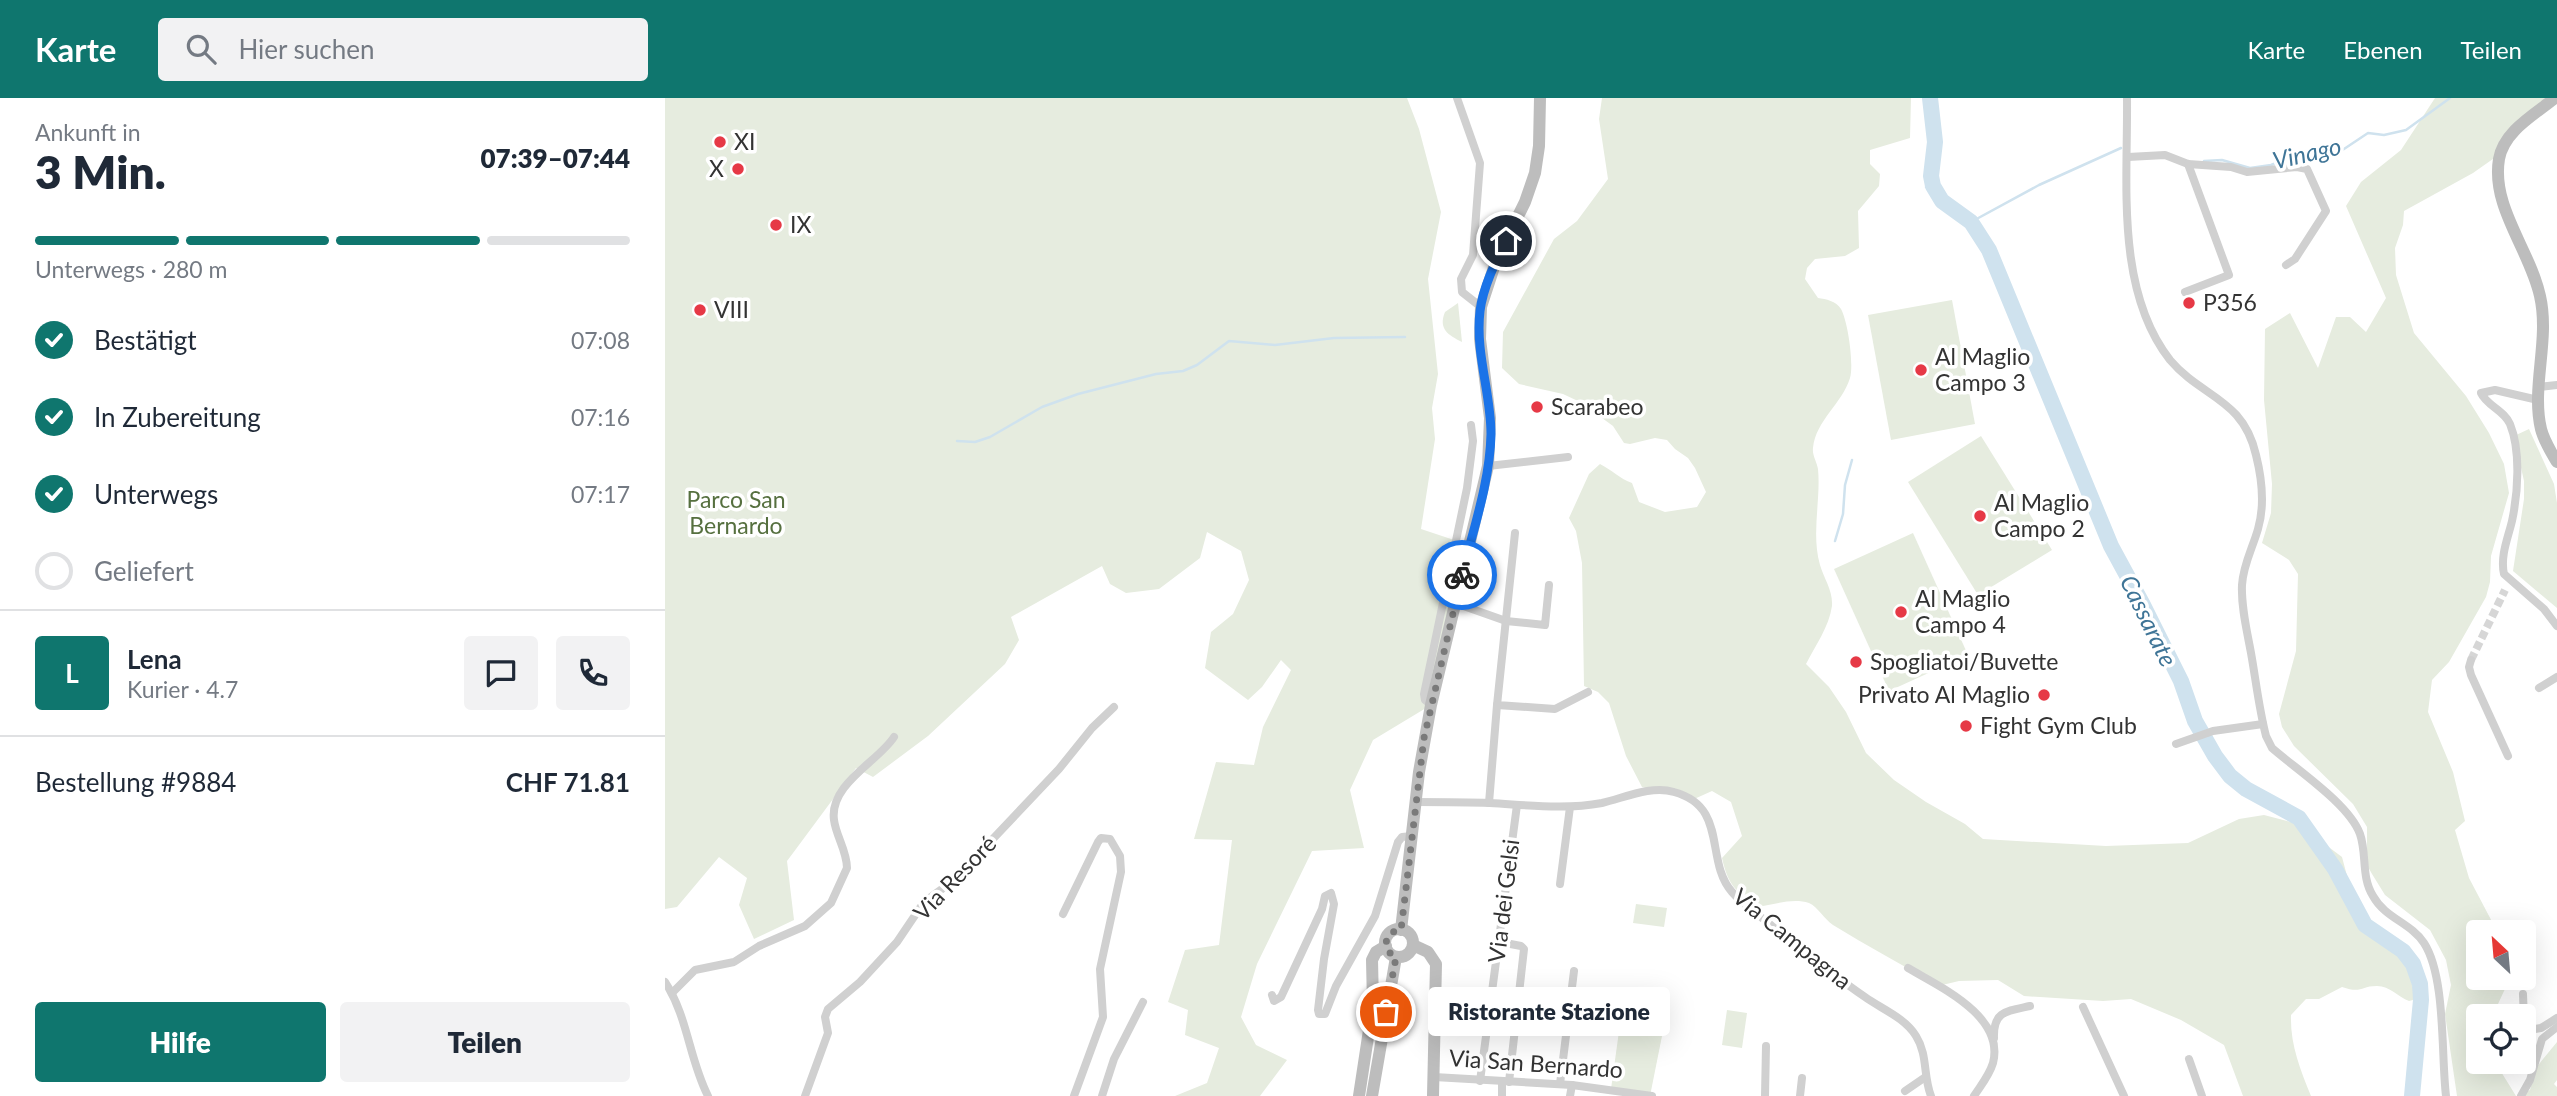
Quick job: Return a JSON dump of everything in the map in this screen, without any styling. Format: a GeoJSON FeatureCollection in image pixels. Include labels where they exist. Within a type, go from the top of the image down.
{"type":"FeatureCollection","features":[{"type":"Feature","properties":{"kind":"main road"},"geometry":{"type":"LineString","coordinates":[[1401,930],[1431,705],[1488,466],[1491,432],[1480,339],[1481,307],[1496,261],[1525,202],[1535,173],[1539,146],[1540,98]]}},
{"type":"Feature","properties":{"kind":"main road"},"geometry":{"type":"LineString","coordinates":[[2555,98],[2508,138],[2500,154],[2498,173],[2501,196],[2540,294],[2543,354],[2539,394],[2542,431],[2557,462]]}},
{"type":"Feature","properties":{"kind":"main road"},"geometry":{"type":"LineString","coordinates":[[1401,930],[1412,937],[1413,945],[1406,956],[1396,957],[1386,946],[1389,934],[1401,930]]}},
{"type":"Feature","properties":{"kind":"main road","name":"Via San Bernardo"},"geometry":{"type":"LineString","coordinates":[[1413,945],[1431,955],[1436,964],[1434,1077]]}},
{"type":"Feature","properties":{"kind":"main road"},"geometry":{"type":"LineString","coordinates":[[1359,1096],[1373,1004],[1372,960],[1376,952],[1386,946]]}},
{"type":"Feature","properties":{"kind":"main road"},"geometry":{"type":"LineString","coordinates":[[1372,1096],[1396,957]]}},
{"type":"Feature","properties":{"kind":"main road"},"geometry":{"type":"LineString","coordinates":[[1433,1096],[1434,1077]]}},
{"type":"Feature","properties":{"kind":"street"},"geometry":{"type":"LineString","coordinates":[[1457,98],[1480,163],[1473,255],[1461,279],[1461,287],[1462,292],[1481,307]]}},
{"type":"Feature","properties":{"kind":"street"},"geometry":{"type":"LineString","coordinates":[[2127,98],[2129,251],[2140,298],[2163,350],[2177,367],[2225,402],[2241,419],[2250,435],[2257,458],[2262,493],[2261,513],[2242,585],[2243,607],[2263,724],[2272,748],[2350,816],[2361,837],[2365,876],[2372,895],[2386,913],[2418,935],[2428,951],[2433,964],[2439,1008],[2446,1096]]}},
{"type":"Feature","properties":{"kind":"street"},"geometry":{"type":"LineString","coordinates":[[2128,153],[2165,155],[2188,164],[2231,167],[2247,172],[2297,167],[2307,169],[2326,211],[2295,259],[2286,265]]}},
{"type":"Feature","properties":{"kind":"street"},"geometry":{"type":"LineString","coordinates":[[2185,292],[2229,275],[2188,164]]}},
{"type":"Feature","properties":{"kind":"street"},"geometry":{"type":"LineString","coordinates":[[2557,384],[2539,394],[2495,390],[2480,393],[2506,417],[2513,436],[2517,496],[2503,561],[2504,574],[2544,609],[2557,626]]}},
{"type":"Feature","properties":{"kind":"street"},"geometry":{"type":"LineString","coordinates":[[1431,705],[1425,700],[1424,694],[1467,488],[1473,442],[1471,425]]}},
{"type":"Feature","properties":{"kind":"street"},"geometry":{"type":"LineString","coordinates":[[1488,466],[1567,457]]}},
{"type":"Feature","properties":{"kind":"street"},"geometry":{"type":"LineString","coordinates":[[1489,803],[1515,533]]}},
{"type":"Feature","properties":{"kind":"street"},"geometry":{"type":"LineString","coordinates":[[2505,590],[2510,581]]}},
{"type":"Feature","properties":{"kind":"street"},"geometry":{"type":"LineString","coordinates":[[1455,603],[1506,621],[1545,625],[1549,585]]}},
{"type":"Feature","properties":{"kind":"street"},"geometry":{"type":"LineString","coordinates":[[2471,660],[2471,675],[2508,756]]}},
{"type":"Feature","properties":{"kind":"street"},"geometry":{"type":"LineString","coordinates":[[2539,688],[2557,677]]}},
{"type":"Feature","properties":{"kind":"street"},"geometry":{"type":"LineString","coordinates":[[1497,705],[1555,709],[1588,692]]}},
{"type":"Feature","properties":{"kind":"street","name":"Via Resoré"},"geometry":{"type":"LineString","coordinates":[[805,1096],[828,1033],[825,1017],[828,1009],[854,988],[897,942],[925,902],[953,881],[1059,769],[1087,733],[1114,708]]}},
{"type":"Feature","properties":{"kind":"street"},"geometry":{"type":"LineString","coordinates":[[2176,744],[2213,731],[2263,724]]}},
{"type":"Feature","properties":{"kind":"street"},"geometry":{"type":"LineString","coordinates":[[672,992],[695,970],[734,962],[759,946],[799,929],[825,910],[847,868],[834,820],[835,805],[855,774],[889,745],[894,737]]}},
{"type":"Feature","properties":{"kind":"street","name":"Via Campagna"},"geometry":{"type":"LineString","coordinates":[[1416,802],[1570,807],[1652,791],[1673,791],[1692,800],[1706,814],[1715,837],[1722,877],[1734,895],[1847,984],[1907,1025],[1921,1047],[1926,1065],[1924,1078],[1931,1096]]}},
{"type":"Feature","properties":{"kind":"street","name":"Via dei Gelsi"},"geometry":{"type":"LineString","coordinates":[[1481,1081],[1517,805]]}},
{"type":"Feature","properties":{"kind":"street"},"geometry":{"type":"LineString","coordinates":[[1560,884],[1570,807]]}},
{"type":"Feature","properties":{"kind":"street"},"geometry":{"type":"LineString","coordinates":[[1272,995],[1274,1000],[1281,997],[1322,909],[1325,896],[1331,893],[1334,904],[1318,1010],[1320,1015],[1325,1014],[1336,986],[1378,908],[1398,842],[1402,837],[1412,836]]}},
{"type":"Feature","properties":{"kind":"street"},"geometry":{"type":"LineString","coordinates":[[1063,914],[1098,842],[1101,838],[1110,839],[1120,856],[1121,873],[1100,969],[1103,1017],[1074,1096]]}},
{"type":"Feature","properties":{"kind":"street"},"geometry":{"type":"LineString","coordinates":[[1500,942],[1524,948],[1502,1096]]}},
{"type":"Feature","properties":{"kind":"street"},"geometry":{"type":"LineString","coordinates":[[1908,968],[1973,1008],[1994,1040]]}},
{"type":"Feature","properties":{"kind":"street"},"geometry":{"type":"LineString","coordinates":[[1560,1084],[1574,971]]}},
{"type":"Feature","properties":{"kind":"street"},"geometry":{"type":"LineString","coordinates":[[665,982],[672,992],[695,1066],[708,1096]]}},
{"type":"Feature","properties":{"kind":"street"},"geometry":{"type":"LineString","coordinates":[[2523,994],[2525,1021],[2529,1030],[2542,1028],[2557,1018]]}},
{"type":"Feature","properties":{"kind":"street"},"geometry":{"type":"LineString","coordinates":[[1102,1096],[1114,1059],[1143,1002]]}},
{"type":"Feature","properties":{"kind":"street"},"geometry":{"type":"LineString","coordinates":[[1974,1096],[1994,1058],[1994,1024],[1997,1018],[2030,1006]]}},
{"type":"Feature","properties":{"kind":"street"},"geometry":{"type":"LineString","coordinates":[[2083,1007],[2124,1096]]}},
{"type":"Feature","properties":{"kind":"street"},"geometry":{"type":"LineString","coordinates":[[2521,1096],[2530,1080],[2542,1039],[2557,1027]]}},
{"type":"Feature","properties":{"kind":"street"},"geometry":{"type":"LineString","coordinates":[[1765,1096],[1766,1046]]}},
{"type":"Feature","properties":{"kind":"street"},"geometry":{"type":"LineString","coordinates":[[2189,1059],[2202,1096]]}},
{"type":"Feature","properties":{"kind":"street","name":"Via San Bernardo"},"geometry":{"type":"LineString","coordinates":[[1434,1077],[1572,1085],[1613,1093],[1651,1096]]}},
{"type":"Feature","properties":{"kind":"street"},"geometry":{"type":"LineString","coordinates":[[1800,1096],[1802,1078]]}},
{"type":"Feature","properties":{"kind":"street"},"geometry":{"type":"LineString","coordinates":[[1905,1091],[1924,1078]]}},
{"type":"Feature","properties":{"kind":"street"},"geometry":{"type":"LineString","coordinates":[[1570,1096],[1572,1085]]}},
{"type":"Feature","properties":{"kind":"green space","name":"Parco San Bernardo"},"geometry":{"type":"Polygon","coordinates":[[[665,98],[1407,98],[1419,129],[1441,212],[1428,279],[1438,374],[1432,408],[1435,439],[1421,529],[1469,545],[1431,705],[1373,740],[1350,790],[1364,848],[1312,851],[1257,964],[1241,1017],[1256,1045],[1287,1060],[1260,1096],[1175,1096],[1207,1083],[1219,1048],[1185,1035],[1188,1010],[1168,1002],[1185,950],[1219,945],[1232,840],[1194,839],[1216,762],[1254,765],[1263,727],[1291,670],[1281,660],[1262,687],[1248,700],[1205,668],[1211,632],[1233,614],[1249,580],[1241,551],[1207,532],[1200,558],[1159,589],[1126,593],[1110,584],[1102,566],[1011,617],[1019,640],[1005,664],[928,736],[873,777],[856,768],[787,861],[794,920],[754,939],[739,905],[747,878],[719,857],[677,907],[665,909],[665,98]]]}},
{"type":"Feature","properties":{"kind":"green space"},"geometry":{"type":"Polygon","coordinates":[[[1602,98],[1911,98],[1910,138],[1870,150],[1870,164],[1880,174],[1879,186],[1858,211],[1859,248],[1845,256],[1815,259],[1807,268],[1805,279],[1818,298],[1834,302],[1844,315],[1851,363],[1846,387],[1819,429],[1813,448],[1819,481],[1817,553],[1830,590],[1832,606],[1825,629],[1806,664],[1829,687],[1846,712],[1866,753],[1894,780],[1965,824],[1983,839],[2106,846],[2188,843],[2239,819],[2264,815],[2298,824],[2342,857],[2350,887],[2364,919],[2401,950],[2417,999],[2409,1001],[2377,986],[2357,990],[2342,987],[2319,999],[2306,999],[2291,1015],[2291,1026],[2297,1056],[2311,1096],[2243,1096],[2224,1045],[2181,1020],[2131,999],[2103,1001],[2024,996],[1998,980],[1959,981],[1938,986],[1833,925],[1809,903],[1788,901],[1754,907],[1733,886],[1722,858],[1742,836],[1731,802],[1712,791],[1692,800],[1642,787],[1626,756],[1609,703],[1598,692],[1584,686],[1582,563],[1576,531],[1569,518],[1589,474],[1600,464],[1632,483],[1639,502],[1665,512],[1697,507],[1706,492],[1688,458],[1667,440],[1655,438],[1624,443],[1613,426],[1580,402],[1563,394],[1519,384],[1502,368],[1503,332],[1554,239],[1577,221],[1608,179],[1599,119],[1602,98]]]}},
{"type":"Feature","properties":{"kind":"green space"},"geometry":{"type":"Polygon","coordinates":[[[2435,98],[2555,98],[2514,130],[2500,154],[2473,173],[2404,211],[2403,225],[2395,248],[2396,275],[2414,333],[2466,396],[2489,433],[2504,464],[2509,493],[2491,556],[2490,582],[2486,597],[2449,662],[2432,680],[2428,712],[2453,772],[2465,821],[2455,830],[2469,878],[2491,920],[2466,920],[2466,990],[2504,990],[2498,1004],[2466,1004],[2466,1074],[2502,1074],[2516,1096],[2457,1096],[2445,1014],[2451,985],[2446,960],[2430,930],[2385,895],[2367,865],[2367,827],[2353,804],[2294,746],[2282,727],[2279,714],[2296,651],[2298,574],[2289,560],[2262,543],[2271,513],[2272,484],[2264,400],[2265,329],[2290,313],[2318,368],[2336,317],[2350,317],[2366,332],[2386,298],[2346,206],[2361,182],[2401,150],[2435,98]]]}},
{"type":"Feature","properties":{"kind":"green space","name":"Al Maglio Campo 3"},"geometry":{"type":"Polygon","coordinates":[[[1952,300],[1975,424],[1891,440],[1868,315],[1952,300]]]}},
{"type":"Feature","properties":{"kind":"green space"},"geometry":{"type":"Polygon","coordinates":[[[1458,303],[1462,342],[1446,331],[1443,323],[1445,312],[1458,303]]]}},
{"type":"Feature","properties":{"kind":"green space"},"geometry":{"type":"Polygon","coordinates":[[[2529,429],[2554,484],[2557,503],[2557,608],[2513,571],[2524,499],[2524,481],[2514,436],[2529,429]]]}},
{"type":"Feature","properties":{"kind":"green space","name":"Al Maglio Campo 2"},"geometry":{"type":"Polygon","coordinates":[[[1981,436],[2052,550],[1978,595],[1908,482],[1981,436]]]}},
{"type":"Feature","properties":{"kind":"green space","name":"Al Maglio Campo 4"},"geometry":{"type":"Polygon","coordinates":[[[1913,533],[1968,655],[1889,691],[1834,569],[1913,533]]]}},
{"type":"Feature","properties":{"kind":"green space"},"geometry":{"type":"Polygon","coordinates":[[[1636,904],[1667,908],[1664,927],[1633,923],[1636,904]]]}},
{"type":"Feature","properties":{"kind":"green space"},"geometry":{"type":"Polygon","coordinates":[[[1727,1010],[1747,1013],[1742,1048],[1722,1045],[1727,1010]]]}},
{"type":"Feature","properties":{"kind":"green space"},"geometry":{"type":"Polygon","coordinates":[[[1629,1018],[1665,1021],[1650,1096],[1611,1089],[1620,1024],[1629,1018]]]}},
{"type":"Feature","properties":{"kind":"green space"},"geometry":{"type":"Polygon","coordinates":[[[2557,1042],[2557,1080],[2554,1084],[2557,1087],[2557,1096],[2518,1096],[2530,1090],[2536,1068],[2557,1042]]]}},
{"type":"Feature","properties":{"kind":"waterway","name":"Cassarate"},"geometry":{"type":"LineString","coordinates":[[1930,98],[1935,142],[1931,176],[1933,186],[1942,201],[1971,222],[1989,250],[2111,546],[2181,681],[2195,721],[2230,776],[2246,789],[2299,818],[2335,869],[2365,925],[2403,951],[2413,964],[2420,984],[2421,1000],[2412,1096]]}},
{"type":"Feature","properties":{"kind":"waterway","name":"Vinago"},"geometry":{"type":"LineString","coordinates":[[2204,161],[2222,160],[2250,168],[2271,165],[2308,150],[2341,151],[2368,133],[2384,135],[2406,130],[2450,98]]}},
{"type":"Feature","properties":{"kind":"waterway","name":"Vinago"},"geometry":{"type":"LineString","coordinates":[[1971,222],[2039,185],[2121,148]]}},
{"type":"Feature","properties":{"kind":"waterway","name":"Cassarate"},"geometry":{"type":"LineString","coordinates":[[1926,187],[1933,186]]}},
{"type":"Feature","properties":{"kind":"waterway"},"geometry":{"type":"LineString","coordinates":[[957,441],[975,442],[990,437],[1042,407],[1078,394],[1156,374],[1183,371],[1197,365],[1229,341],[1275,345],[1334,338],[1405,337]]}},
{"type":"Feature","properties":{"kind":"waterway"},"geometry":{"type":"LineString","coordinates":[[1835,541],[1843,514],[1845,485],[1852,460]]}},
{"type":"Feature","properties":{"kind":"tunnel"},"geometry":{"type":"LineString","coordinates":[[2471,660],[2505,590]]}},
{"type":"Feature","properties":{"kind":"way so far"},"geometry":{"type":"LineString","coordinates":[[1386,1012],[1396,957],[1390,953],[1386,942],[1389,934],[1401,930],[1424,738],[1462,575]]}},
{"type":"Feature","properties":{"kind":"place","name":"XI"},"geometry":{"type":"Point","coordinates":[720,142]}},
{"type":"Feature","properties":{"kind":"place","name":"X"},"geometry":{"type":"Point","coordinates":[738,169]}},
{"type":"Feature","properties":{"kind":"place","name":"IX"},"geometry":{"type":"Point","coordinates":[776,225]}},
{"type":"Feature","properties":{"kind":"place","name":"P356"},"geometry":{"type":"Point","coordinates":[2189,303]}},
{"type":"Feature","properties":{"kind":"place","name":"VIII"},"geometry":{"type":"Point","coordinates":[700,310]}},
{"type":"Feature","properties":{"kind":"place","name":"Al Maglio Campo 3"},"geometry":{"type":"Point","coordinates":[1921,370]}},
{"type":"Feature","properties":{"kind":"place","name":"Scarabeo"},"geometry":{"type":"Point","coordinates":[1537,407]}},
{"type":"Feature","properties":{"kind":"place","name":"Al Maglio Campo 2"},"geometry":{"type":"Point","coordinates":[1980,516]}},
{"type":"Feature","properties":{"kind":"place","name":"Al Maglio Campo 4"},"geometry":{"type":"Point","coordinates":[1901,612]}},
{"type":"Feature","properties":{"kind":"place","name":"Spogliatoi/Buvette"},"geometry":{"type":"Point","coordinates":[1856,662]}},
{"type":"Feature","properties":{"kind":"place","name":"Privato Al Maglio"},"geometry":{"type":"Point","coordinates":[2044,695]}},
{"type":"Feature","properties":{"kind":"place","name":"Fight Gym Club"},"geometry":{"type":"Point","coordinates":[1966,726]}},
{"type":"Feature","properties":{"kind":"place","name":"Ristorante Stazione"},"geometry":{"type":"Point","coordinates":[1386,1012]}},
{"type":"Feature","properties":{"kind":"route"},"geometry":{"type":"LineString","coordinates":[[1462,575],[1485,483],[1490,447],[1489,404],[1481,355],[1480,315],[1487,284],[1506,241]]}}]}
